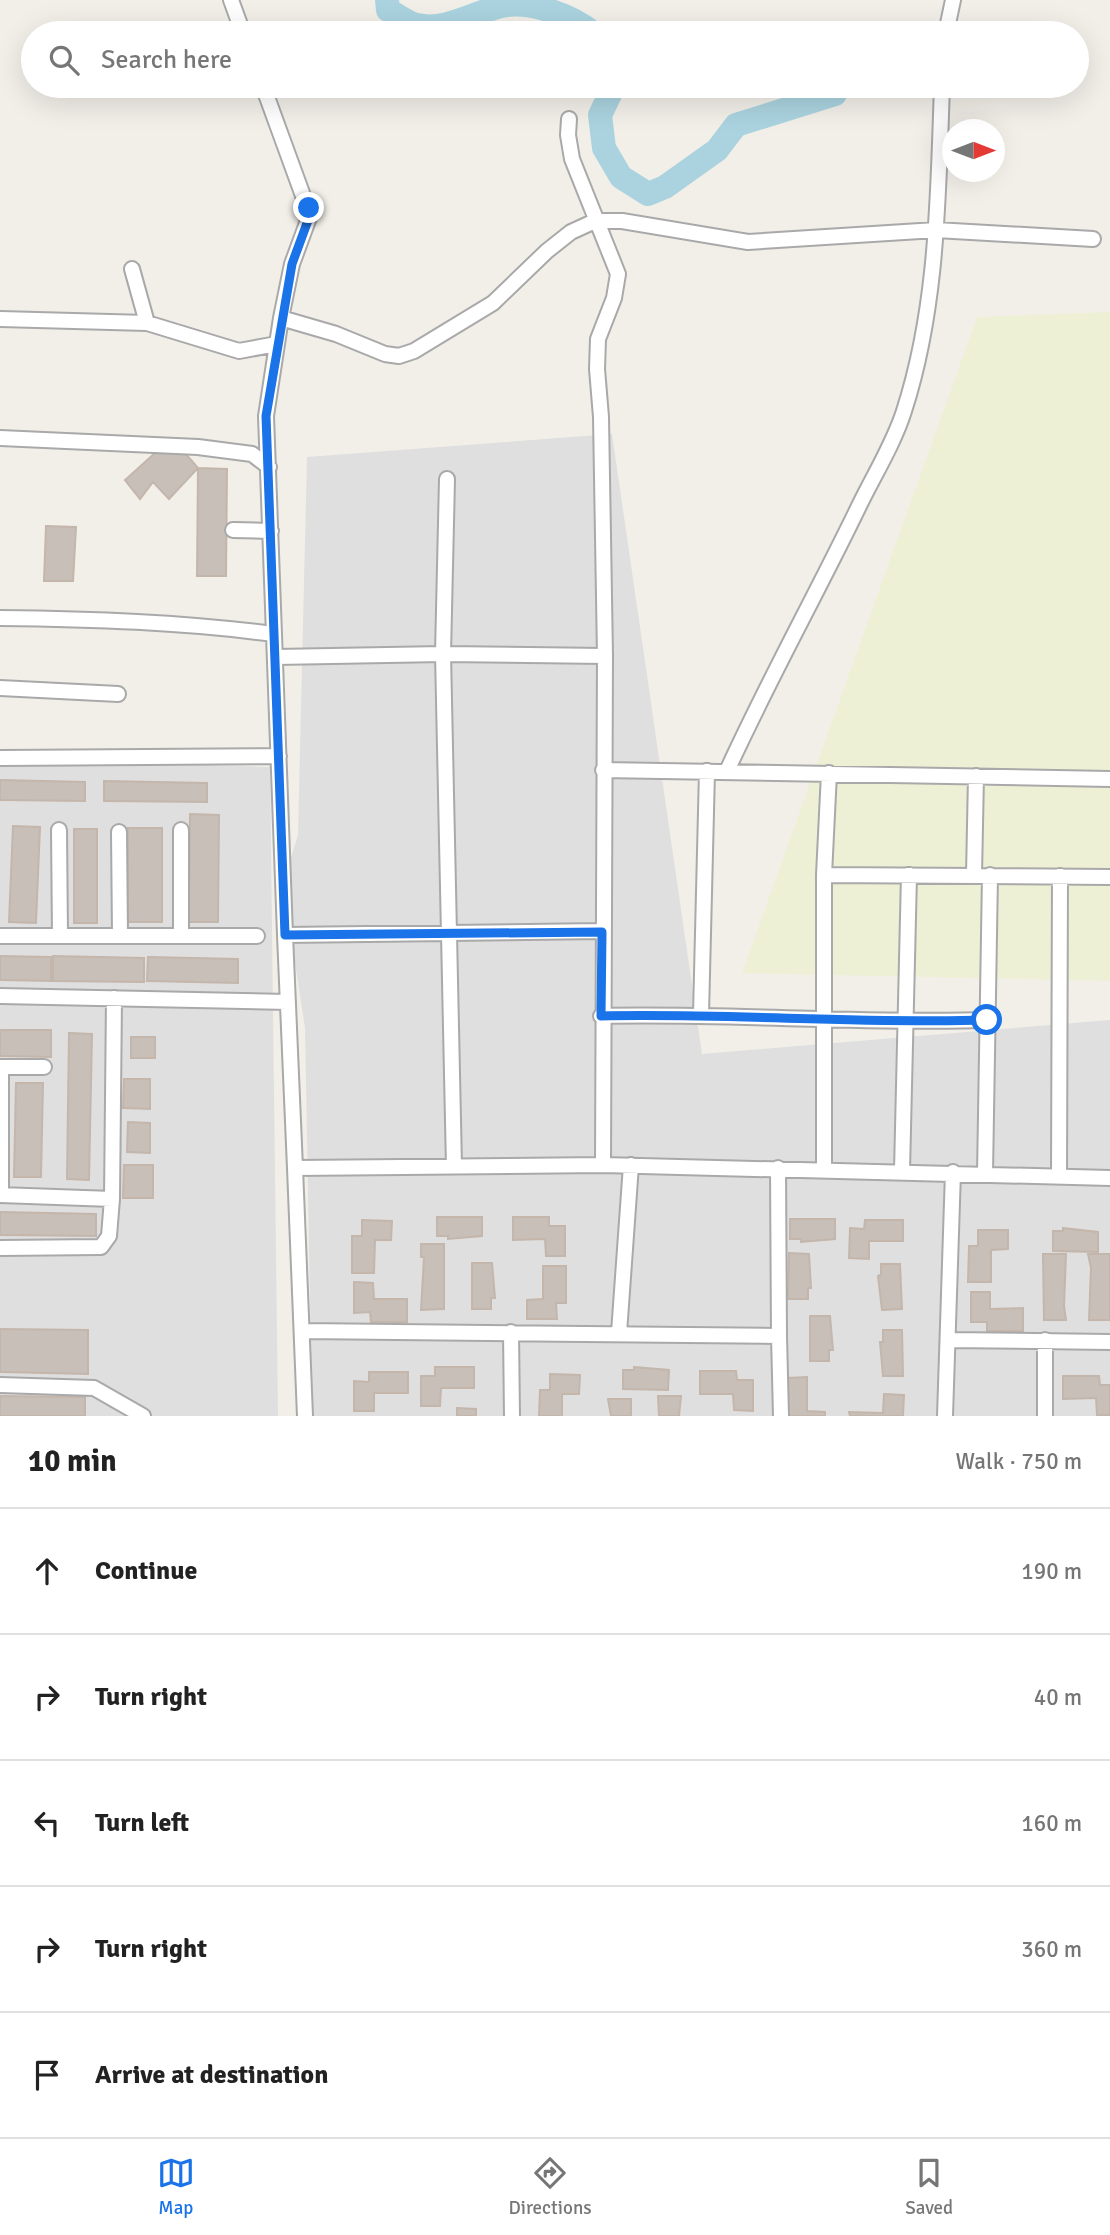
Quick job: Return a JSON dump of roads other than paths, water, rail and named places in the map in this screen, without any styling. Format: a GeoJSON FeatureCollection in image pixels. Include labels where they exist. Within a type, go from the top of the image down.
{"type":"FeatureCollection","features":[{"type":"Feature","properties":{"kind":"street"},"geometry":{"type":"LineString","coordinates":[[231,0],[239,21]]}},
{"type":"Feature","properties":{"kind":"street"},"geometry":{"type":"LineString","coordinates":[[949,21],[953,0]]}},
{"type":"Feature","properties":{"kind":"street"},"geometry":{"type":"LineString","coordinates":[[267,98],[310,215],[292,264],[266,416],[285,935],[304,1331],[305,1416]]}},
{"type":"Feature","properties":{"kind":"street"},"geometry":{"type":"LineString","coordinates":[[727,771],[772,674],[834,559],[904,413],[924,332],[936,230],[942,98]]}},
{"type":"Feature","properties":{"kind":"street"},"geometry":{"type":"LineString","coordinates":[[569,119],[568,135],[572,159],[618,274],[597,349],[604,656],[601,1016],[603,1165]]}},
{"type":"Feature","properties":{"kind":"street"},"geometry":{"type":"LineString","coordinates":[[281,318],[335,334],[385,354],[399,356],[432,340],[493,303],[547,251],[571,232],[595,221],[622,221],[748,242],[936,230],[1093,239]]}},
{"type":"Feature","properties":{"kind":"street"},"geometry":{"type":"LineString","coordinates":[[132,269],[147,323]]}},
{"type":"Feature","properties":{"kind":"street"},"geometry":{"type":"LineString","coordinates":[[0,319],[147,323],[239,351],[277,344]]}},
{"type":"Feature","properties":{"kind":"street"},"geometry":{"type":"LineString","coordinates":[[0,438],[198,447],[253,454],[269,467]]}},
{"type":"Feature","properties":{"kind":"street"},"geometry":{"type":"LineString","coordinates":[[447,479],[443,654],[454,1167]]}},
{"type":"Feature","properties":{"kind":"street"},"geometry":{"type":"LineString","coordinates":[[233,530],[271,531]]}},
{"type":"Feature","properties":{"kind":"street"},"geometry":{"type":"LineString","coordinates":[[0,618],[94,619],[212,626],[273,634]]}},
{"type":"Feature","properties":{"kind":"street"},"geometry":{"type":"LineString","coordinates":[[276,657],[443,654],[604,656]]}},
{"type":"Feature","properties":{"kind":"street"},"geometry":{"type":"LineString","coordinates":[[0,688],[118,694]]}},
{"type":"Feature","properties":{"kind":"street"},"geometry":{"type":"LineString","coordinates":[[0,758],[279,756]]}},
{"type":"Feature","properties":{"kind":"street"},"geometry":{"type":"LineString","coordinates":[[603,770],[1110,779]]}},
{"type":"Feature","properties":{"kind":"street"},"geometry":{"type":"LineString","coordinates":[[701,1014],[707,771]]}},
{"type":"Feature","properties":{"kind":"street"},"geometry":{"type":"LineString","coordinates":[[824,1169],[824,875],[830,773]]}},
{"type":"Feature","properties":{"kind":"street"},"geometry":{"type":"LineString","coordinates":[[974,875],[976,776]]}},
{"type":"Feature","properties":{"kind":"street"},"geometry":{"type":"LineString","coordinates":[[59,830],[60,936]]}},
{"type":"Feature","properties":{"kind":"street"},"geometry":{"type":"LineString","coordinates":[[181,830],[181,935]]}},
{"type":"Feature","properties":{"kind":"street"},"geometry":{"type":"LineString","coordinates":[[119,832],[120,936]]}},
{"type":"Feature","properties":{"kind":"street"},"geometry":{"type":"LineString","coordinates":[[824,875],[1110,877]]}},
{"type":"Feature","properties":{"kind":"street"},"geometry":{"type":"LineString","coordinates":[[902,1171],[909,875]]}},
{"type":"Feature","properties":{"kind":"street"},"geometry":{"type":"LineString","coordinates":[[985,1174],[990,875]]}},
{"type":"Feature","properties":{"kind":"street"},"geometry":{"type":"LineString","coordinates":[[1059,1177],[1060,876]]}},
{"type":"Feature","properties":{"kind":"street"},"geometry":{"type":"LineString","coordinates":[[285,935],[602,932]]}},
{"type":"Feature","properties":{"kind":"street"},"geometry":{"type":"LineString","coordinates":[[0,936],[257,936]]}},
{"type":"Feature","properties":{"kind":"street"},"geometry":{"type":"LineString","coordinates":[[0,996],[288,1002]]}},
{"type":"Feature","properties":{"kind":"street"},"geometry":{"type":"LineString","coordinates":[[0,1248],[101,1247],[109,1236],[112,1199],[114,998]]}},
{"type":"Feature","properties":{"kind":"street"},"geometry":{"type":"LineString","coordinates":[[601,1016],[701,1014],[905,1022],[987,1020]]}},
{"type":"Feature","properties":{"kind":"street"},"geometry":{"type":"LineString","coordinates":[[44,1067],[1,1067],[0,1195],[112,1199]]}},
{"type":"Feature","properties":{"kind":"street"},"geometry":{"type":"LineString","coordinates":[[295,1168],[631,1165],[1110,1178]]}},
{"type":"Feature","properties":{"kind":"street"},"geometry":{"type":"LineString","coordinates":[[619,1333],[631,1165]]}},
{"type":"Feature","properties":{"kind":"street"},"geometry":{"type":"LineString","coordinates":[[778,1168],[781,1416]]}},
{"type":"Feature","properties":{"kind":"street"},"geometry":{"type":"LineString","coordinates":[[946,1416],[953,1172]]}},
{"type":"Feature","properties":{"kind":"street"},"geometry":{"type":"LineString","coordinates":[[304,1331],[779,1336]]}},
{"type":"Feature","properties":{"kind":"street"},"geometry":{"type":"LineString","coordinates":[[511,1332],[512,1416]]}},
{"type":"Feature","properties":{"kind":"street"},"geometry":{"type":"LineString","coordinates":[[948,1340],[1110,1342]]}},
{"type":"Feature","properties":{"kind":"street"},"geometry":{"type":"LineString","coordinates":[[1045,1340],[1045,1416]]}},
{"type":"Feature","properties":{"kind":"street"},"geometry":{"type":"LineString","coordinates":[[0,1385],[94,1388],[143,1416]]}},
{"type":"Feature","properties":{"kind":"waterway"},"geometry":{"type":"LineString","coordinates":[[387,0],[388,10],[408,21]]}},
{"type":"Feature","properties":{"kind":"waterway"},"geometry":{"type":"LineString","coordinates":[[457,21],[501,6],[512,5],[550,10],[575,21]]}},
{"type":"Feature","properties":{"kind":"waterway"},"geometry":{"type":"LineString","coordinates":[[608,98],[600,115],[604,148],[621,177],[648,194],[665,187],[717,150],[736,125],[822,98]]}}]}
